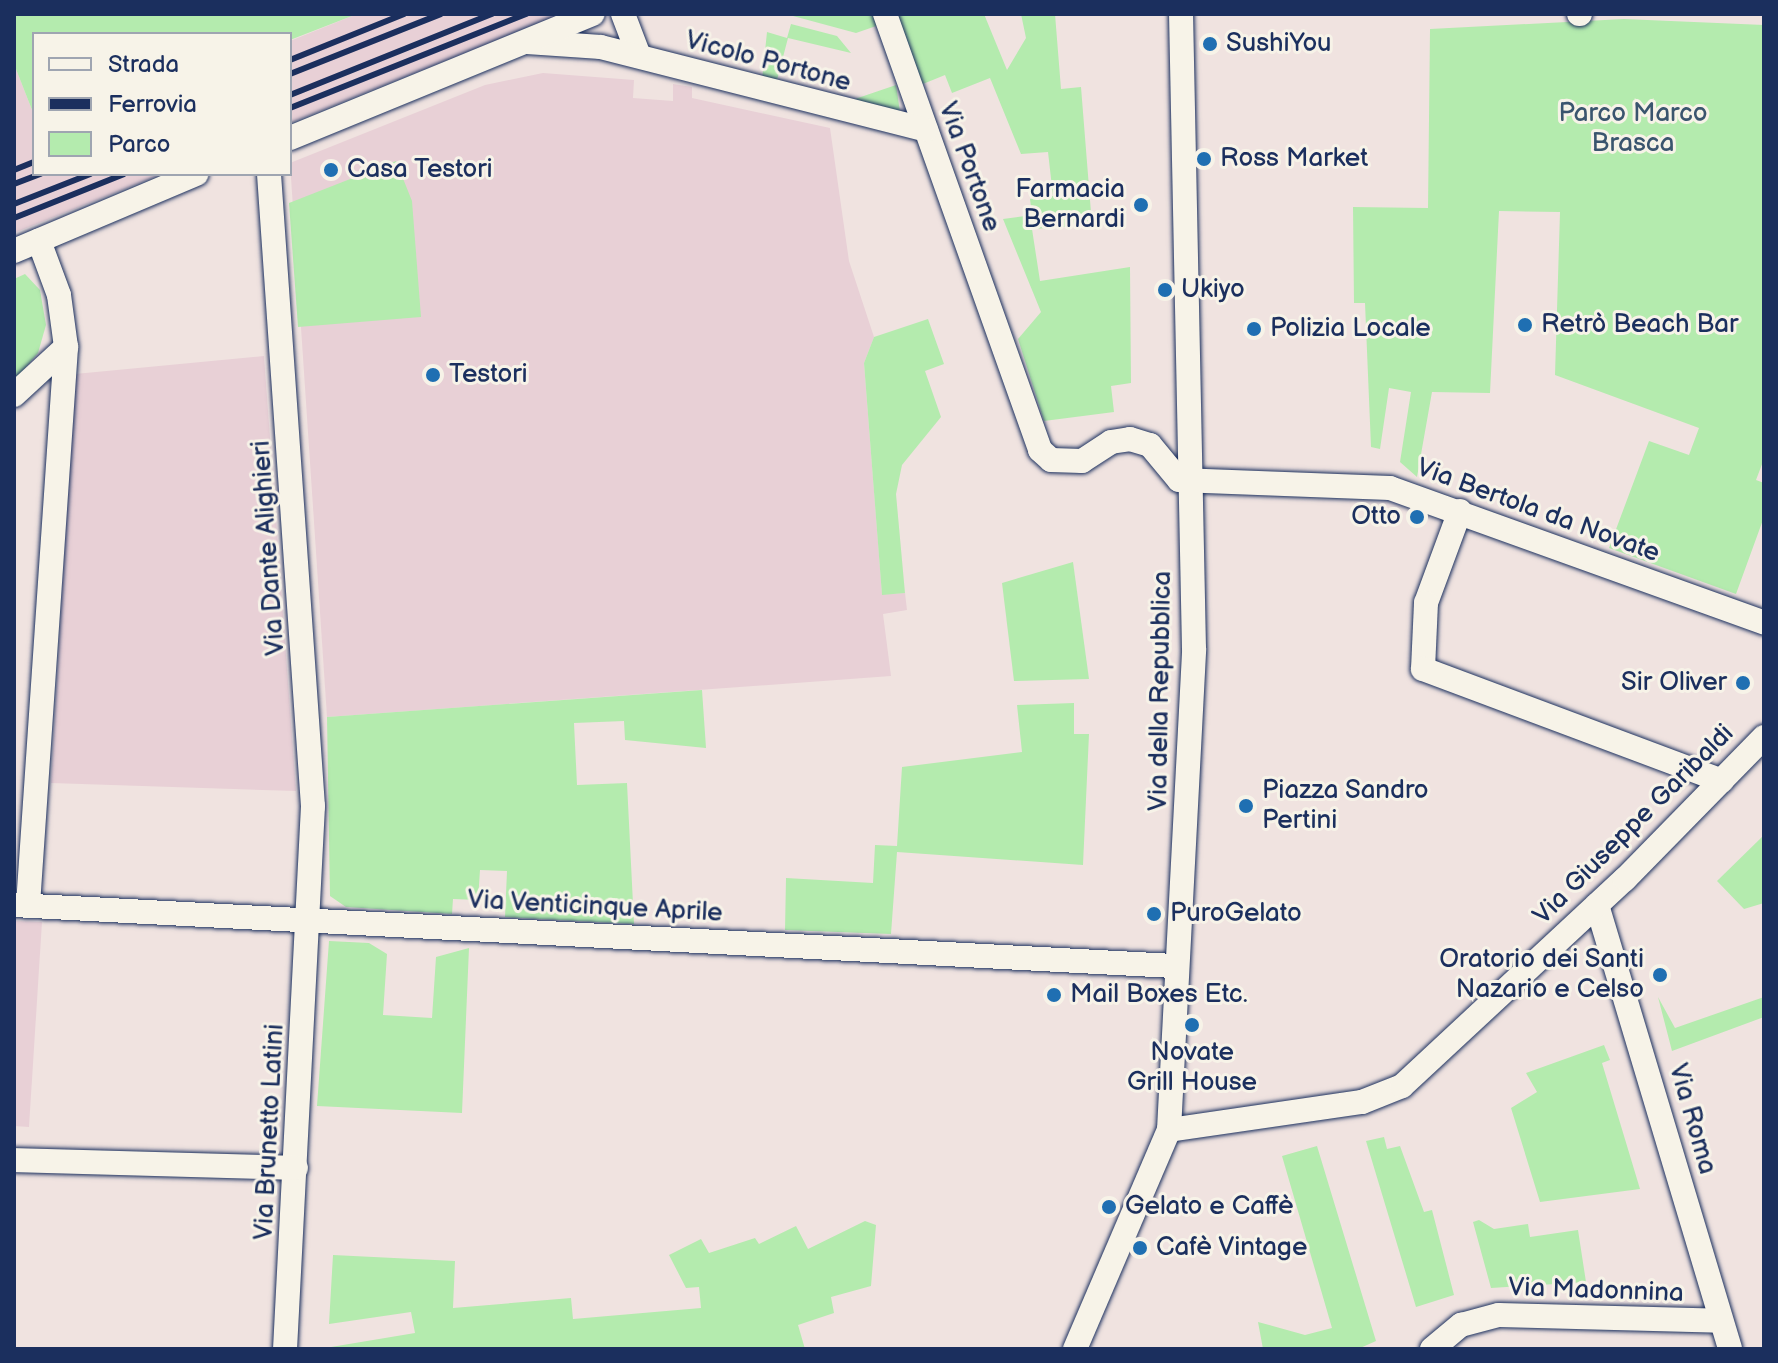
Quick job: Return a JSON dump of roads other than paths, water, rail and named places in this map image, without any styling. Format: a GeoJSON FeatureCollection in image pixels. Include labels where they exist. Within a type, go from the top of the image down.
{"type":"FeatureCollection","features":[{"type":"Feature","properties":{"kind":"street"},"geometry":{"type":"LineString","coordinates":[[292,137],[593,14]]}},
{"type":"Feature","properties":{"kind":"street"},"geometry":{"type":"LineString","coordinates":[[623,14],[639,56]]}},
{"type":"Feature","properties":{"kind":"street","name":"Via Portone"},"geometry":{"type":"LineString","coordinates":[[885,14],[1040,450],[1051,460],[1082,461],[1130,439],[1150,445],[1179,480],[1190,482]]}},
{"type":"Feature","properties":{"kind":"street","name":"Via della Repubblica"},"geometry":{"type":"LineString","coordinates":[[1075,1349],[1169,1130],[1174,966],[1181,942],[1194,649],[1181,14]]}},
{"type":"Feature","properties":{"kind":"street","name":"Vicolo Portone"},"geometry":{"type":"LineString","coordinates":[[527,42],[639,56],[926,130]]}},
{"type":"Feature","properties":{"kind":"street"},"geometry":{"type":"LineString","coordinates":[[14,251],[191,176]]}},
{"type":"Feature","properties":{"kind":"street","name":"Via Dante Alighieri"},"geometry":{"type":"LineString","coordinates":[[269,176],[312,745],[309,919]]}},
{"type":"Feature","properties":{"kind":"street"},"geometry":{"type":"LineString","coordinates":[[21,905],[66,347],[59,295],[39,241]]}},
{"type":"Feature","properties":{"kind":"street"},"geometry":{"type":"LineString","coordinates":[[14,395],[66,347]]}},
{"type":"Feature","properties":{"kind":"street","name":"Via Bertola da Novate"},"geometry":{"type":"LineString","coordinates":[[1190,482],[1390,488],[1764,623]]}},
{"type":"Feature","properties":{"kind":"street"},"geometry":{"type":"LineString","coordinates":[[1460,511],[1426,603],[1423,669],[1722,781]]}},
{"type":"Feature","properties":{"kind":"street","name":"Via Giuseppe Garibaldi"},"geometry":{"type":"LineString","coordinates":[[1169,1130],[1393,1092],[1597,905],[1764,737]]}},
{"type":"Feature","properties":{"kind":"street","name":"Via Venticinque Aprile"},"geometry":{"type":"LineString","coordinates":[[21,905],[1174,966]]}},
{"type":"Feature","properties":{"kind":"street","name":"Via Roma"},"geometry":{"type":"LineString","coordinates":[[1597,905],[1730,1349]]}},
{"type":"Feature","properties":{"kind":"street","name":"Via Brunetto Latini"},"geometry":{"type":"LineString","coordinates":[[285,1349],[309,919]]}},
{"type":"Feature","properties":{"kind":"street"},"geometry":{"type":"LineString","coordinates":[[14,1160],[296,1168]]}},
{"type":"Feature","properties":{"kind":"street","name":"Via Madonnina"},"geometry":{"type":"LineString","coordinates":[[1432,1349],[1461,1325],[1499,1315],[1721,1321]]}},
{"type":"Feature","properties":{"kind":"railway"},"geometry":{"type":"LineString","coordinates":[[292,59],[404,14]]}},
{"type":"Feature","properties":{"kind":"railway"},"geometry":{"type":"LineString","coordinates":[[292,73],[441,14]]}},
{"type":"Feature","properties":{"kind":"railway"},"geometry":{"type":"LineString","coordinates":[[292,94],[492,14]]}},
{"type":"Feature","properties":{"kind":"railway"},"geometry":{"type":"LineString","coordinates":[[292,107],[526,14]]}},
{"type":"Feature","properties":{"kind":"railway"},"geometry":{"type":"LineString","coordinates":[[14,170],[32,163]]}},
{"type":"Feature","properties":{"kind":"railway"},"geometry":{"type":"LineString","coordinates":[[14,184],[35,176]]}},
{"type":"Feature","properties":{"kind":"railway"},"geometry":{"type":"LineString","coordinates":[[14,204],[85,176]]}},
{"type":"Feature","properties":{"kind":"railway"},"geometry":{"type":"LineString","coordinates":[[14,218],[119,176]]}},
{"type":"Feature","properties":{"kind":"place","name":"SushiYou"},"geometry":{"type":"Point","coordinates":[1210,44]}},
{"type":"Feature","properties":{"kind":"place","name":"Ross Market"},"geometry":{"type":"Point","coordinates":[1204,159]}},
{"type":"Feature","properties":{"kind":"place","name":"Casa Testori"},"geometry":{"type":"Point","coordinates":[331,170]}},
{"type":"Feature","properties":{"kind":"place","name":"Farmacia Bernardi"},"geometry":{"type":"Point","coordinates":[1141,205]}},
{"type":"Feature","properties":{"kind":"place","name":"Ukiyo"},"geometry":{"type":"Point","coordinates":[1165,290]}},
{"type":"Feature","properties":{"kind":"place","name":"Retrò Beach Bar"},"geometry":{"type":"Point","coordinates":[1525,325]}},
{"type":"Feature","properties":{"kind":"place","name":"Polizia Locale"},"geometry":{"type":"Point","coordinates":[1254,329]}},
{"type":"Feature","properties":{"kind":"place","name":"Testori"},"geometry":{"type":"Point","coordinates":[433,375]}},
{"type":"Feature","properties":{"kind":"place","name":"Otto"},"geometry":{"type":"Point","coordinates":[1417,517]}},
{"type":"Feature","properties":{"kind":"place","name":"Sir Oliver"},"geometry":{"type":"Point","coordinates":[1743,683]}},
{"type":"Feature","properties":{"kind":"place","name":"Piazza Sandro Pertini"},"geometry":{"type":"Point","coordinates":[1246,806]}},
{"type":"Feature","properties":{"kind":"place","name":"PuroGelato"},"geometry":{"type":"Point","coordinates":[1154,914]}},
{"type":"Feature","properties":{"kind":"place","name":"Oratorio dei Santi Nazario e Celso"},"geometry":{"type":"Point","coordinates":[1660,975]}},
{"type":"Feature","properties":{"kind":"place","name":"Mail Boxes Etc."},"geometry":{"type":"Point","coordinates":[1054,995]}},
{"type":"Feature","properties":{"kind":"place","name":"Novate Grill House"},"geometry":{"type":"Point","coordinates":[1192,1025]}},
{"type":"Feature","properties":{"kind":"place","name":"Gelato e Caffè"},"geometry":{"type":"Point","coordinates":[1109,1207]}},
{"type":"Feature","properties":{"kind":"place","name":"Cafè Vintage"},"geometry":{"type":"Point","coordinates":[1140,1248]}},
{"type":"Feature","properties":{"kind":"park label","name":"Parco Marco Brasca"},"geometry":{"type":"Point","coordinates":[1633,129]}}]}
